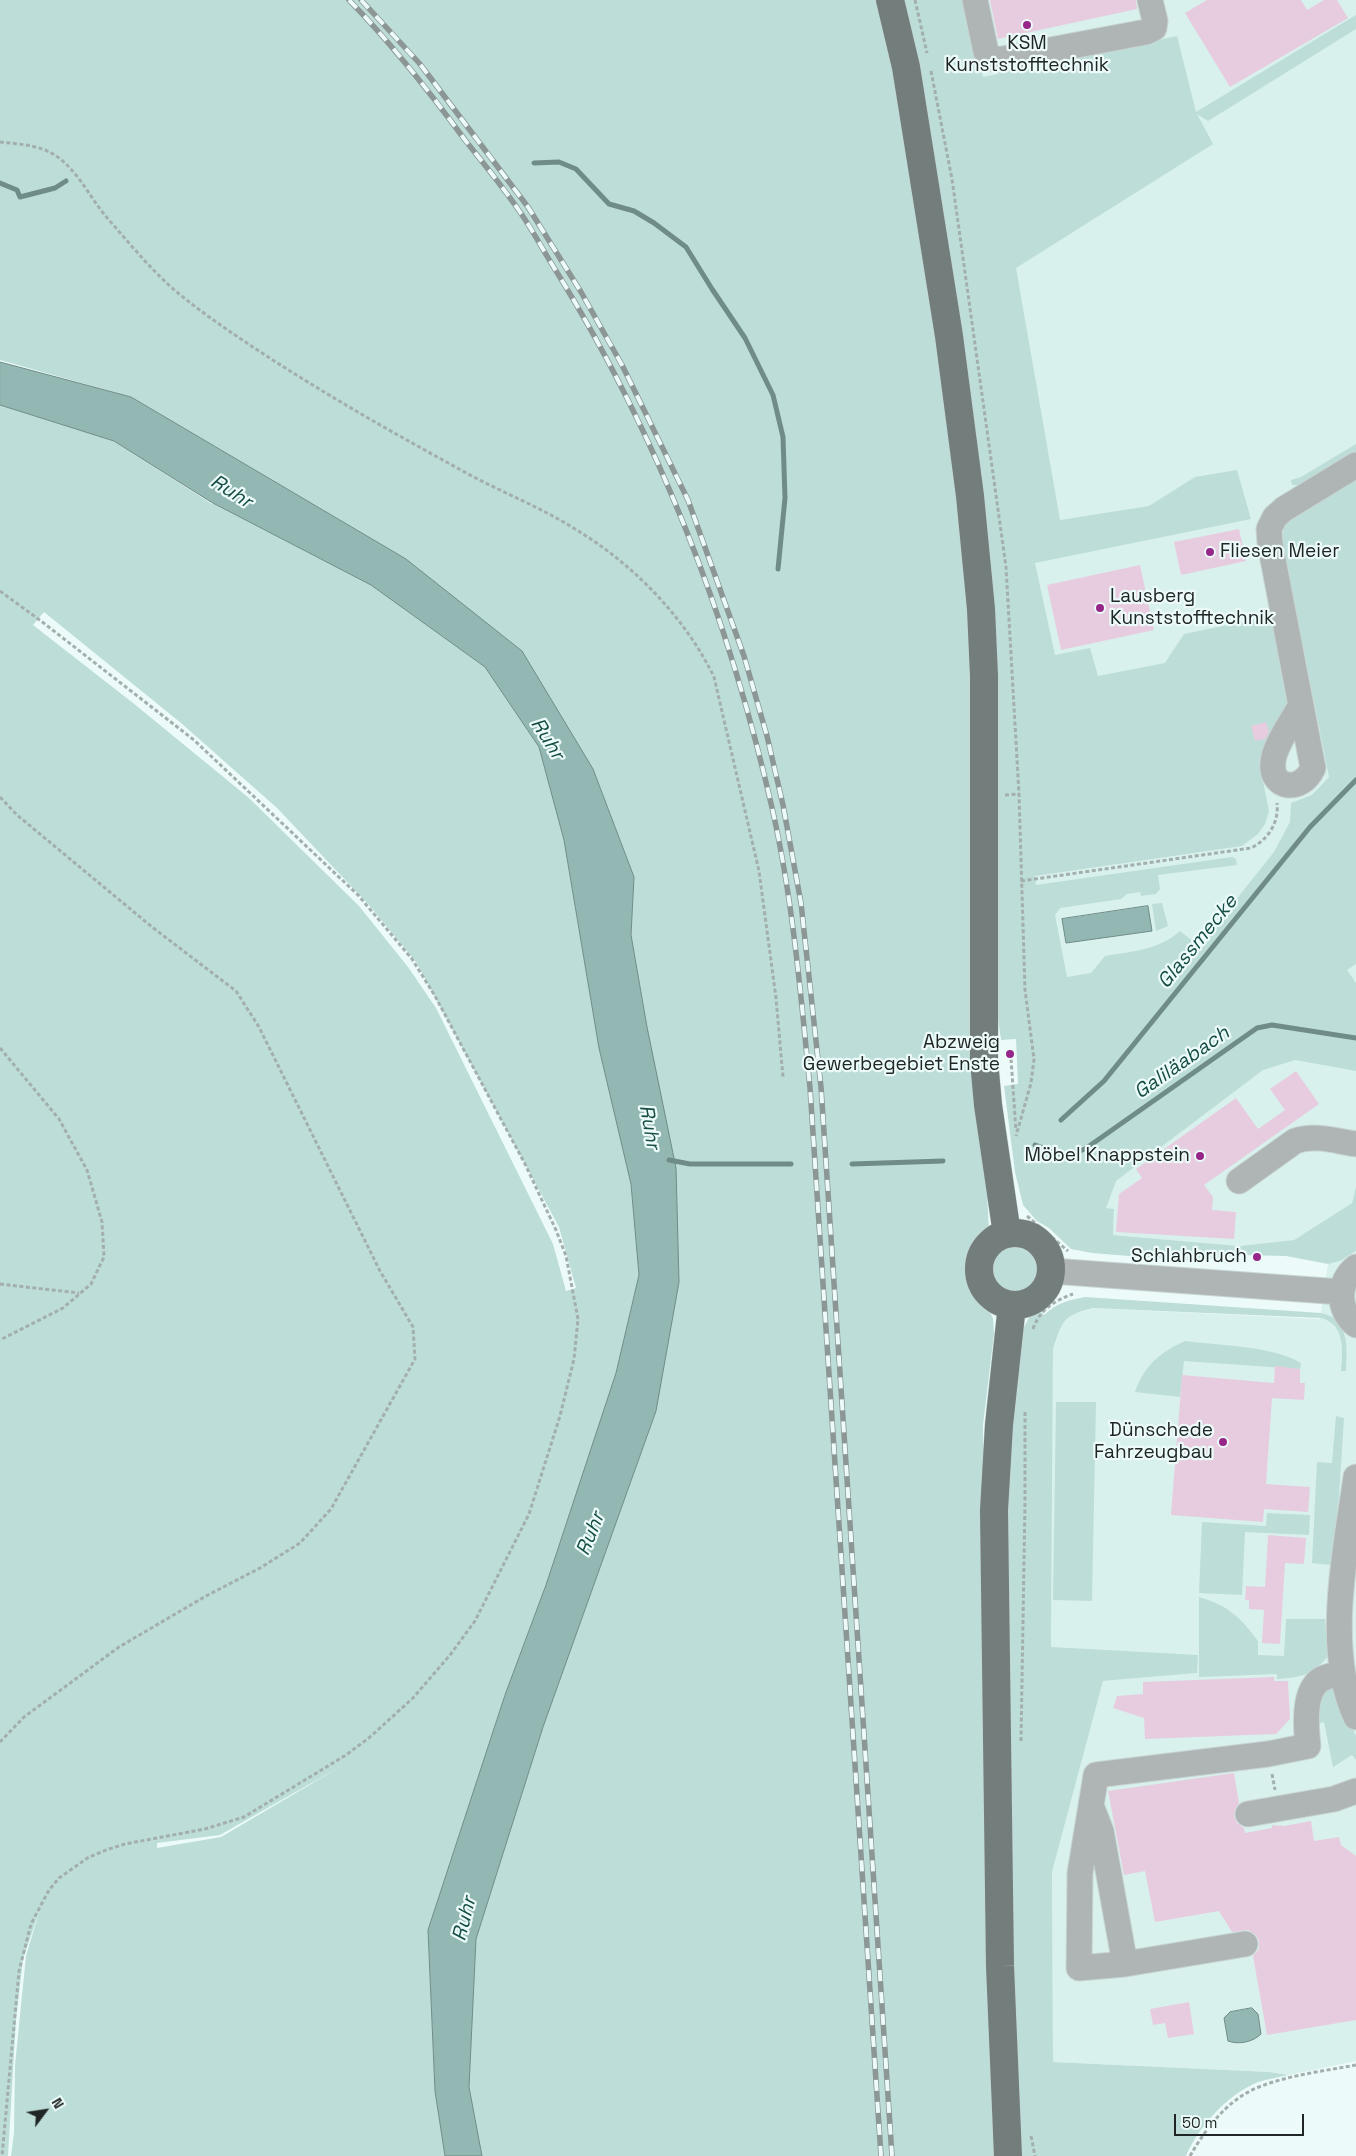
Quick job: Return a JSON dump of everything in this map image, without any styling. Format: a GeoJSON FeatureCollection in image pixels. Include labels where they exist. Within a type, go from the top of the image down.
{"type":"FeatureCollection","features":[{"type":"Feature","properties":{"kind":"main road"},"geometry":{"type":"LineString","coordinates":[[890,0],[906,67],[925,178],[970,496],[981,609],[984,676],[984,1061],[989,1114],[1007,1234]]}},
{"type":"Feature","properties":{"kind":"main road"},"geometry":{"type":"LineString","coordinates":[[1020,1233],[1033,1237],[1043,1246],[1064,1272],[1049,1282],[1043,1292],[1029,1302],[1012,1305],[1001,1302],[992,1296],[985,1288],[979,1269],[980,1259],[988,1244],[1007,1234],[1020,1233]]}},
{"type":"Feature","properties":{"kind":"main road"},"geometry":{"type":"LineString","coordinates":[[1008,2156],[1000,1966],[994,1510],[999,1425],[1012,1305]]}},
{"type":"Feature","properties":{"kind":"street"},"geometry":{"type":"LineString","coordinates":[[975,0],[986,52],[997,60],[1146,32],[1154,28],[1155,21],[1150,0]]}},
{"type":"Feature","properties":{"kind":"street"},"geometry":{"type":"LineString","coordinates":[[1301,705],[1273,762],[1274,772],[1279,780],[1287,785],[1295,786],[1309,777],[1313,768],[1301,705],[1274,567],[1269,529],[1275,517],[1284,509],[1356,465]]}},
{"type":"Feature","properties":{"kind":"street"},"geometry":{"type":"LineString","coordinates":[[1239,1181],[1295,1141],[1304,1138],[1313,1137],[1356,1144]]}},
{"type":"Feature","properties":{"kind":"street"},"geometry":{"type":"LineString","coordinates":[[1356,1267],[1347,1276],[1341,1292],[1345,1311],[1356,1325]]}},
{"type":"Feature","properties":{"kind":"street"},"geometry":{"type":"LineString","coordinates":[[1064,1272],[1114,1274],[1341,1292]]}},
{"type":"Feature","properties":{"kind":"street"},"geometry":{"type":"LineString","coordinates":[[1356,1477],[1340,1585],[1341,1665],[1349,1703],[1356,1717]]}},
{"type":"Feature","properties":{"kind":"street"},"geometry":{"type":"LineString","coordinates":[[1245,1944],[1125,1964],[1079,1968],[1080,1873],[1096,1775],[1268,1754],[1308,1746],[1305,1724],[1311,1691],[1320,1680],[1342,1672]]}},
{"type":"Feature","properties":{"kind":"street"},"geometry":{"type":"LineString","coordinates":[[1248,1814],[1334,1799],[1356,1791]]}},
{"type":"Feature","properties":{"kind":"street"},"geometry":{"type":"LineString","coordinates":[[1091,1804],[1101,1831],[1125,1964]]}},
{"type":"Feature","properties":{"kind":"path"},"geometry":{"type":"LineString","coordinates":[[0,142],[34,146],[53,154],[68,166],[105,216],[139,255],[171,287],[228,330],[288,371],[400,436],[477,479],[574,528],[606,549],[633,572],[679,623],[707,662],[714,677],[759,871],[776,998],[783,1077]]}},
{"type":"Feature","properties":{"kind":"path"},"geometry":{"type":"LineString","coordinates":[[0,591],[194,740],[358,895],[412,959],[435,996],[520,1156],[556,1230],[566,1256],[578,1319],[574,1359],[562,1407],[529,1514],[475,1621],[450,1655],[413,1698],[370,1737],[346,1755],[244,1817],[206,1830],[125,1844],[109,1849],[81,1863],[59,1878],[49,1890],[31,1924],[19,1971],[2,2156]]}},
{"type":"Feature","properties":{"kind":"path"},"geometry":{"type":"LineString","coordinates":[[1014,1143],[1031,1083],[1034,1059],[1025,990],[1021,881],[1252,848],[1267,837],[1277,817],[1274,772]]}},
{"type":"Feature","properties":{"kind":"path"},"geometry":{"type":"LineString","coordinates":[[0,797],[17,815],[152,927],[236,991],[259,1027],[380,1271],[413,1327],[415,1359],[331,1509],[300,1543],[260,1568],[206,1596],[119,1647],[24,1717],[0,1742]]}},
{"type":"Feature","properties":{"kind":"path"},"geometry":{"type":"LineString","coordinates":[[0,1048],[60,1119],[87,1170],[102,1222],[104,1256],[91,1284],[63,1308],[0,1340]]}},
{"type":"Feature","properties":{"kind":"path"},"geometry":{"type":"LineString","coordinates":[[1011,1059],[1016,1133]]}},
{"type":"Feature","properties":{"kind":"path"},"geometry":{"type":"LineString","coordinates":[[1024,1210],[1050,1237],[1067,1251],[1077,1254],[1064,1272],[1076,1293],[1052,1303],[1046,1308],[1036,1322],[1032,1334]]}},
{"type":"Feature","properties":{"kind":"path"},"geometry":{"type":"LineString","coordinates":[[0,1284],[80,1294]]}},
{"type":"Feature","properties":{"kind":"path"},"geometry":{"type":"LineString","coordinates":[[1021,1747],[1025,1408]]}},
{"type":"Feature","properties":{"kind":"path"},"geometry":{"type":"LineString","coordinates":[[1272,1771],[1275,1794]]}},
{"type":"Feature","properties":{"kind":"path"},"geometry":{"type":"LineString","coordinates":[[1190,2156],[1208,2127],[1238,2100],[1258,2087],[1306,2074],[1356,2065]]}},
{"type":"Feature","properties":{"kind":"path"},"geometry":{"type":"LineString","coordinates":[[1030,2130],[1036,2156]]}},
{"type":"Feature","properties":{"kind":"shaded area"},"geometry":{"type":"Polygon","coordinates":[[[0,0],[881,0],[893,45],[954,440],[967,590],[989,1233],[972,1255],[968,1267],[974,1285],[993,1318],[994,1334],[983,1425],[983,1567],[1000,2156],[482,2156],[469,2087],[476,1939],[543,1727],[656,1411],[647,1027],[631,935],[634,877],[593,769],[406,559],[131,397],[0,360],[0,0]]]}},
{"type":"Feature","properties":{"kind":"shaded area"},"geometry":{"type":"Polygon","coordinates":[[[900,0],[966,0],[983,77],[1177,36],[1196,112],[1356,15],[1356,29],[1208,121],[1197,114],[1213,144],[1016,268],[1060,520],[1149,506],[1195,477],[1237,470],[1251,519],[1035,563],[1055,655],[1090,648],[1098,676],[1165,663],[1184,634],[1271,616],[1290,706],[1259,761],[1269,811],[1265,824],[1258,834],[1242,846],[1035,876],[1036,885],[1232,857],[1236,859],[1237,865],[1158,875],[1160,889],[1156,894],[1141,896],[1140,892],[1127,894],[1121,899],[1060,908],[1055,915],[1067,977],[1091,973],[1105,956],[1154,946],[1180,931],[1199,946],[1274,852],[1290,822],[1291,803],[1312,795],[1329,777],[1282,542],[1284,527],[1289,520],[1356,479],[1356,964],[1347,970],[1356,983],[1356,1071],[1295,1060],[1263,1070],[1116,1181],[1106,1208],[1114,1209],[1113,1235],[1239,1246],[1294,1240],[1352,1203],[1356,1187],[1356,1251],[1340,1261],[1328,1264],[1286,1256],[1242,1255],[1191,1261],[1092,1253],[1071,1249],[1049,1228],[1037,1221],[1023,1205],[1015,1172],[1004,1086],[1018,1084],[1016,1039],[1001,1040],[994,991],[992,729],[900,0]]]}},
{"type":"Feature","properties":{"kind":"shaded area"},"geometry":{"type":"Polygon","coordinates":[[[928,0],[1356,0],[1356,1187],[1352,1203],[1294,1240],[1239,1246],[1113,1235],[1114,1209],[1065,1206],[928,0]]]}},
{"type":"Feature","properties":{"kind":"shaded area"},"geometry":{"type":"Polygon","coordinates":[[[0,405],[114,441],[212,504],[371,585],[485,667],[539,747],[564,840],[599,1048],[631,1184],[639,1275],[616,1373],[546,1585],[505,1695],[428,1930],[435,2091],[445,2156],[11,2156],[14,2133],[15,2065],[26,1956],[40,1909],[23,1959],[16,2020],[8,2156],[0,2156],[0,405]],[[44,612],[33,625],[133,703],[249,798],[359,906],[408,967],[436,1008],[553,1244],[566,1291],[576,1288],[559,1227],[416,962],[369,905],[277,808],[181,723],[44,612]],[[345,1764],[220,1835],[157,1843],[157,1848],[221,1837],[345,1764]]]}},
{"type":"Feature","properties":{"kind":"shaded area"},"geometry":{"type":"Polygon","coordinates":[[[1356,444],[1356,455],[1300,485],[1292,485],[1291,480],[1301,477],[1356,444]]]}},
{"type":"Feature","properties":{"kind":"shaded area"},"geometry":{"type":"Polygon","coordinates":[[[1162,903],[1168,926],[1156,931],[1152,904],[1162,903]]]}},
{"type":"Feature","properties":{"kind":"shaded area"},"geometry":{"type":"Polygon","coordinates":[[[1007,1245],[1027,1247],[1038,1256],[1041,1270],[1036,1288],[1023,1293],[1011,1294],[1002,1293],[996,1286],[990,1273],[991,1261],[999,1250],[1007,1245]]]}},
{"type":"Feature","properties":{"kind":"shaded area"},"geometry":{"type":"Polygon","coordinates":[[[1356,1251],[1356,2061],[1289,2075],[1269,2072],[1053,2062],[1052,1872],[1103,1681],[1197,1673],[1051,1648],[1053,1349],[1062,1324],[1072,1314],[1093,1308],[1320,1319],[1328,1264],[1340,1261],[1356,1251]]]}},
{"type":"Feature","properties":{"kind":"shaded area"},"geometry":{"type":"Polygon","coordinates":[[[1085,1297],[1321,1313],[1337,1321],[1342,1328],[1346,1344],[1346,1371],[1341,1371],[1341,1339],[1335,1326],[1321,1318],[1093,1308],[1075,1314],[1065,1321],[1059,1331],[1053,1349],[1051,1647],[1198,1655],[1197,1673],[1103,1681],[1052,1872],[1053,2062],[1269,2072],[1289,2075],[1258,2082],[1225,2103],[1206,2123],[1186,2156],[1018,2156],[1002,1543],[1017,1359],[1024,1327],[1031,1314],[1037,1308],[1044,1315],[1063,1303],[1085,1297]]]}},
{"type":"Feature","properties":{"kind":"shaded area"},"geometry":{"type":"Polygon","coordinates":[[[1185,1341],[1260,1349],[1289,1357],[1301,1363],[1300,1369],[1184,1361],[1180,1397],[1135,1392],[1148,1367],[1160,1355],[1185,1341]]]}},
{"type":"Feature","properties":{"kind":"shaded area"},"geometry":{"type":"Polygon","coordinates":[[[1056,1402],[1096,1402],[1092,1601],[1053,1600],[1056,1402]]]}},
{"type":"Feature","properties":{"kind":"shaded area"},"geometry":{"type":"Polygon","coordinates":[[[1336,1416],[1344,1418],[1339,1496],[1331,1565],[1312,1563],[1317,1462],[1332,1463],[1336,1416]]]}},
{"type":"Feature","properties":{"kind":"shaded area"},"geometry":{"type":"Polygon","coordinates":[[[1267,1513],[1310,1515],[1309,1535],[1245,1532],[1242,1595],[1199,1593],[1202,1522],[1266,1526],[1267,1513]]]}},
{"type":"Feature","properties":{"kind":"shaded area"},"geometry":{"type":"Polygon","coordinates":[[[1199,1597],[1218,1604],[1233,1613],[1258,1641],[1258,1655],[1284,1656],[1286,1619],[1325,1619],[1328,1656],[1311,1672],[1293,1677],[1277,1679],[1277,1674],[1199,1677],[1199,1597]]]}},
{"type":"Feature","properties":{"kind":"shaded area"},"geometry":{"type":"Polygon","coordinates":[[[1338,1685],[1342,1704],[1356,1736],[1356,1760],[1352,1755],[1333,1767],[1324,1722],[1310,1725],[1321,1692],[1338,1685]]]}},
{"type":"Feature","properties":{"kind":"water","name":"Ruhr"},"geometry":{"type":"Polygon","coordinates":[[[0,362],[131,397],[406,559],[522,651],[593,769],[634,877],[631,935],[647,1027],[676,1168],[679,1282],[656,1411],[543,1727],[476,1939],[469,2087],[482,2156],[445,2156],[435,2091],[428,1930],[505,1695],[546,1585],[616,1373],[639,1275],[631,1184],[599,1048],[564,840],[539,747],[485,667],[371,585],[211,502],[114,441],[0,405],[0,362]]]}},
{"type":"Feature","properties":{"kind":"water"},"geometry":{"type":"Polygon","coordinates":[[[1148,906],[1152,931],[1066,943],[1062,919],[1148,906]]]}},
{"type":"Feature","properties":{"kind":"water"},"geometry":{"type":"Polygon","coordinates":[[[1252,2008],[1258,2014],[1261,2034],[1246,2042],[1228,2041],[1224,2018],[1230,2012],[1252,2008]]]}},
{"type":"Feature","properties":{"kind":"building","name":"KSM Kunststofftechnik"},"geometry":{"type":"Polygon","coordinates":[[[990,0],[1136,0],[1137,9],[998,39],[990,0]]]}},
{"type":"Feature","properties":{"kind":"building"},"geometry":{"type":"Polygon","coordinates":[[[1207,0],[1301,0],[1307,10],[1324,0],[1337,0],[1348,18],[1230,87],[1185,13],[1207,0]]]}},
{"type":"Feature","properties":{"kind":"building","name":"Fliesen Meier"},"geometry":{"type":"Polygon","coordinates":[[[1239,529],[1246,561],[1181,575],[1174,542],[1239,529]]]}},
{"type":"Feature","properties":{"kind":"building","name":"Lausberg Kunststofftechnik"},"geometry":{"type":"Polygon","coordinates":[[[1140,565],[1154,630],[1061,650],[1047,585],[1140,565]]]}},
{"type":"Feature","properties":{"kind":"building"},"geometry":{"type":"Polygon","coordinates":[[[1266,722],[1269,732],[1265,739],[1255,741],[1251,726],[1266,722]]]}},
{"type":"Feature","properties":{"kind":"building","name":"Möbel Knappstein"},"geometry":{"type":"Polygon","coordinates":[[[1296,1071],[1319,1104],[1204,1185],[1213,1197],[1212,1210],[1236,1212],[1234,1239],[1116,1232],[1119,1194],[1142,1178],[1136,1169],[1236,1098],[1258,1129],[1285,1110],[1270,1089],[1296,1071]]]}},
{"type":"Feature","properties":{"kind":"building","name":"Dünschede Fahrzeugbau"},"geometry":{"type":"Polygon","coordinates":[[[1275,1366],[1300,1369],[1300,1383],[1305,1383],[1304,1400],[1272,1398],[1266,1484],[1310,1487],[1308,1512],[1264,1509],[1263,1522],[1171,1515],[1182,1375],[1274,1383],[1275,1366]]]}},
{"type":"Feature","properties":{"kind":"building"},"geometry":{"type":"Polygon","coordinates":[[[1268,1535],[1306,1538],[1304,1564],[1285,1563],[1280,1644],[1262,1643],[1264,1610],[1249,1609],[1249,1600],[1245,1600],[1246,1586],[1265,1587],[1268,1535]]]}},
{"type":"Feature","properties":{"kind":"building"},"geometry":{"type":"Polygon","coordinates":[[[1274,1677],[1274,1681],[1288,1681],[1290,1719],[1276,1734],[1145,1739],[1144,1718],[1113,1708],[1117,1696],[1143,1694],[1143,1682],[1274,1677]]]}},
{"type":"Feature","properties":{"kind":"building"},"geometry":{"type":"Polygon","coordinates":[[[1234,1773],[1239,1803],[1235,1809],[1234,1816],[1237,1823],[1244,1828],[1245,1833],[1272,1828],[1272,1825],[1284,1826],[1311,1821],[1314,1841],[1339,1837],[1341,1845],[1356,1856],[1356,2020],[1267,2035],[1253,1956],[1259,1949],[1259,1941],[1256,1935],[1248,1930],[1232,1932],[1219,1911],[1155,1922],[1145,1871],[1124,1875],[1108,1791],[1234,1773]]]}},
{"type":"Feature","properties":{"kind":"building"},"geometry":{"type":"Polygon","coordinates":[[[1189,2002],[1194,2034],[1168,2038],[1165,2023],[1153,2025],[1150,2009],[1189,2002]]]}},
{"type":"Feature","properties":{"kind":"waterway"},"geometry":{"type":"LineString","coordinates":[[534,163],[559,162],[576,169],[609,204],[634,211],[654,223],[686,247],[745,338],[773,395],[783,437],[785,498],[778,569]]}},
{"type":"Feature","properties":{"kind":"waterway"},"geometry":{"type":"LineString","coordinates":[[0,183],[17,190],[20,197],[55,188],[66,181]]}},
{"type":"Feature","properties":{"kind":"waterway","name":"Glassmecke"},"geometry":{"type":"LineString","coordinates":[[1061,1120],[1104,1081],[1310,827],[1356,780]]}},
{"type":"Feature","properties":{"kind":"waterway","name":"Galiläabach"},"geometry":{"type":"LineString","coordinates":[[1035,1145],[1066,1156],[1085,1149],[1257,1028],[1272,1025],[1356,1038]]}},
{"type":"Feature","properties":{"kind":"waterway","name":"Glassmecke"},"geometry":{"type":"LineString","coordinates":[[669,1160],[690,1164],[791,1164]]}},
{"type":"Feature","properties":{"kind":"waterway","name":"Glassmecke"},"geometry":{"type":"LineString","coordinates":[[852,1164],[943,1161]]}},
{"type":"Feature","properties":{"kind":"railway"},"geometry":{"type":"LineString","coordinates":[[349,0],[410,68],[507,194],[530,227],[595,337],[629,401],[660,467],[688,534],[736,671],[756,741],[773,812],[786,880],[796,949],[810,1088],[881,2156]]}},
{"type":"Feature","properties":{"kind":"railway"},"geometry":{"type":"LineString","coordinates":[[361,0],[420,64],[528,207],[581,292],[622,365],[688,500],[744,656],[767,736],[783,805],[801,903],[821,1087],[892,2156]]}},
{"type":"Feature","properties":{"kind":"place","name":"KSM Kunststofftechnik"},"geometry":{"type":"Point","coordinates":[1027,25]}},
{"type":"Feature","properties":{"kind":"place","name":"Fliesen Meier"},"geometry":{"type":"Point","coordinates":[1210,552]}},
{"type":"Feature","properties":{"kind":"place","name":"Lausberg Kunststofftechnik"},"geometry":{"type":"Point","coordinates":[1100,608]}},
{"type":"Feature","properties":{"kind":"place","name":"Abzweig Gewerbegebiet Enste"},"geometry":{"type":"Point","coordinates":[1010,1054]}},
{"type":"Feature","properties":{"kind":"place","name":"Möbel Knappstein"},"geometry":{"type":"Point","coordinates":[1200,1156]}},
{"type":"Feature","properties":{"kind":"place","name":"Schlahbruch"},"geometry":{"type":"Point","coordinates":[1257,1257]}},
{"type":"Feature","properties":{"kind":"place","name":"Dünschede Fahrzeugbau"},"geometry":{"type":"Point","coordinates":[1223,1442]}}]}
